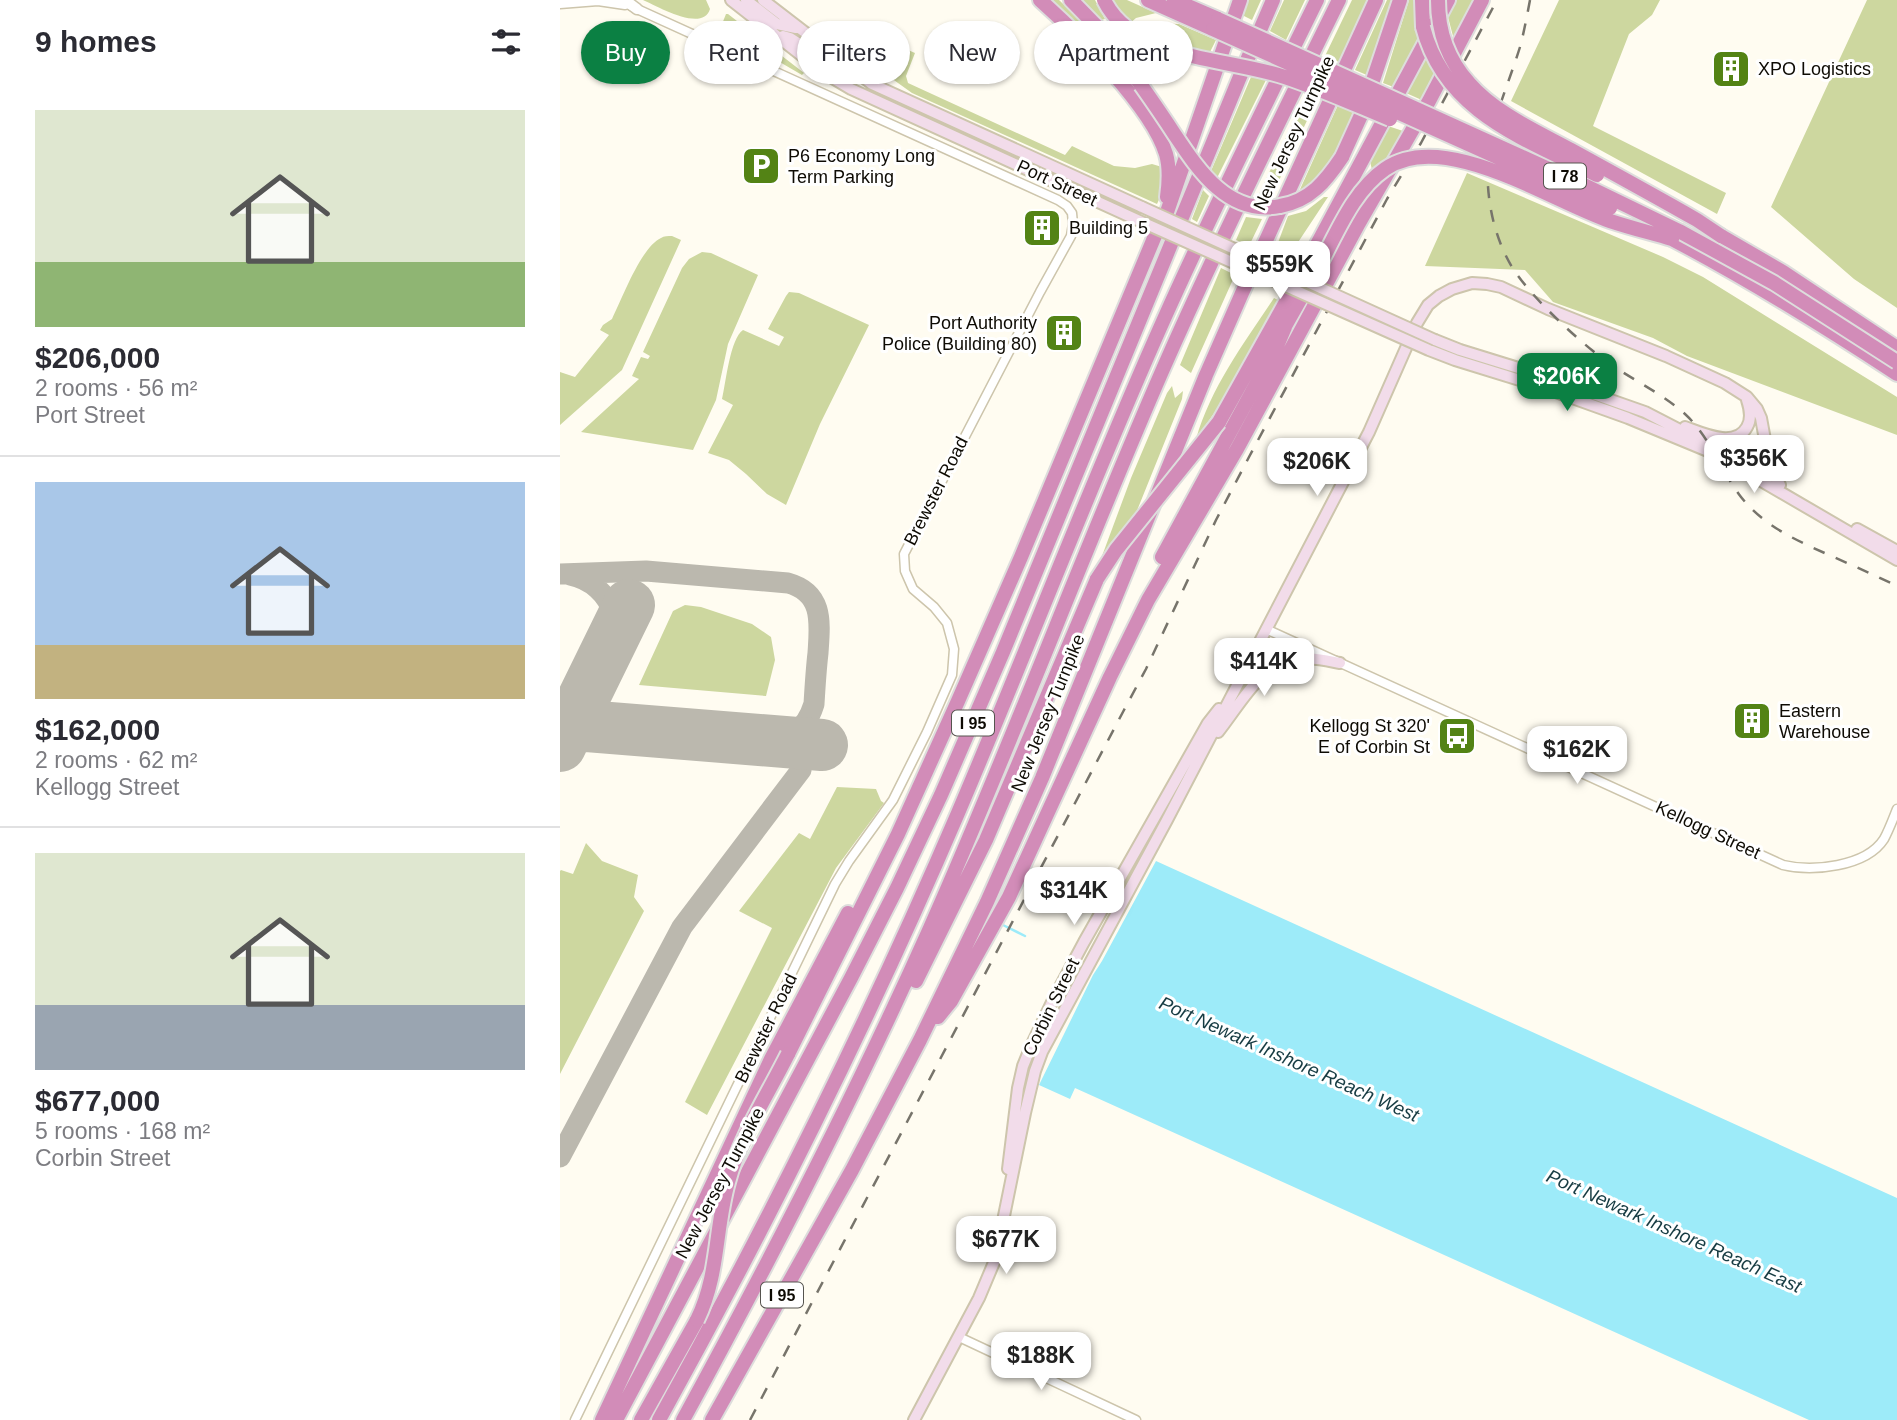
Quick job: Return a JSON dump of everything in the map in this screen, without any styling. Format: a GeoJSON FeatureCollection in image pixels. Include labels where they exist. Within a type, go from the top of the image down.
{"type":"FeatureCollection","features":[{"type":"Feature","properties":{"kind":"highway"},"geometry":{"type":"LineString","coordinates":[[641,1420],[697,1320],[708,1294],[725,1196],[741,1148],[898,834],[958,701],[1008,589],[1152,224],[1168,193],[1166,153],[1144,114],[1120,83],[1040,0]]}},
{"type":"Feature","properties":{"kind":"highway"},"geometry":{"type":"LineString","coordinates":[[1071,0],[1105,34],[1206,177],[1225,194],[1244,204],[1276,207],[1305,198],[1323,183],[1342,157],[1362,113],[1399,0]]}},
{"type":"Feature","properties":{"kind":"highway"},"geometry":{"type":"LineString","coordinates":[[1104,0],[1122,25],[1154,45],[1285,77],[1483,158],[1534,174]]}},
{"type":"Feature","properties":{"kind":"highway","name":"I 78"},"geometry":{"type":"LineString","coordinates":[[1148,0],[1217,20],[1253,35],[1584,185],[1679,231],[1774,283],[1897,362]]}},
{"type":"Feature","properties":{"kind":"highway","name":"I 78"},"geometry":{"type":"LineString","coordinates":[[1174,0],[1672,239],[1809,316],[1897,374]]}},
{"type":"Feature","properties":{"kind":"highway"},"geometry":{"type":"LineString","coordinates":[[1194,0],[1217,20]]}},
{"type":"Feature","properties":{"kind":"highway"},"geometry":{"type":"LineString","coordinates":[[1152,224],[1167,212],[1240,0]]}},
{"type":"Feature","properties":{"kind":"highway","name":"New Jersey Turnpike"},"geometry":{"type":"LineString","coordinates":[[616,1420],[851,978],[930,818],[1003,652],[1273,0]]}},
{"type":"Feature","properties":{"kind":"highway","name":"New Jersey Turnpike"},"geometry":{"type":"LineString","coordinates":[[659,1420],[760,1233],[830,1094],[895,954],[958,813],[1163,320],[1317,0]]}},
{"type":"Feature","properties":{"kind":"highway","name":"New Jersey Turnpike"},"geometry":{"type":"LineString","coordinates":[[683,1420],[786,1226],[881,1035],[957,867],[1163,369],[1209,267],[1339,0]]}},
{"type":"Feature","properties":{"kind":"highway","name":"New Jersey Turnpike"},"geometry":{"type":"LineString","coordinates":[[712,1420],[852,1170],[970,938],[1038,788],[1206,375],[1376,0]]}},
{"type":"Feature","properties":{"kind":"highway"},"geometry":{"type":"LineString","coordinates":[[1422,0],[1423,27],[1432,54],[1446,78],[1462,97],[1485,116],[1507,130],[1721,236]]}},
{"type":"Feature","properties":{"kind":"highway"},"geometry":{"type":"LineString","coordinates":[[1438,0],[1441,30],[1451,57],[1465,79],[1485,99],[1531,128],[1697,220],[1790,277],[1897,348]]}},
{"type":"Feature","properties":{"kind":"highway"},"geometry":{"type":"LineString","coordinates":[[1219,422],[1448,0]]}},
{"type":"Feature","properties":{"kind":"highway"},"geometry":{"type":"LineString","coordinates":[[920,1040],[951,1001],[1006,904],[1110,677],[1153,591],[1241,441],[1482,0]]}},
{"type":"Feature","properties":{"kind":"highway"},"geometry":{"type":"LineString","coordinates":[[881,1035],[907,999],[974,867],[1097,579],[1116,550],[1236,402],[1285,327],[1354,203],[1369,183],[1383,170],[1399,162],[1424,156],[1443,156],[1507,177],[1609,221],[1672,239]]}},
{"type":"Feature","properties":{"kind":"highway"},"geometry":{"type":"LineString","coordinates":[[1110,677],[1119,650],[1159,563],[1272,356],[1285,327]]}},
{"type":"Feature","properties":{"kind":"highway"},"geometry":{"type":"LineString","coordinates":[[601,1420],[777,1046],[912,799]]}},
{"type":"Feature","properties":{"kind":"main road","name":"Port Street"},"geometry":{"type":"LineString","coordinates":[[731,0],[758,21]]}},
{"type":"Feature","properties":{"kind":"main road"},"geometry":{"type":"LineString","coordinates":[[746,0],[777,24],[797,29]]}},
{"type":"Feature","properties":{"kind":"main road","name":"Port Street"},"geometry":{"type":"LineString","coordinates":[[762,0],[797,27]]}},
{"type":"Feature","properties":{"kind":"main road","name":"Port Street"},"geometry":{"type":"LineString","coordinates":[[783,41],[824,73],[850,89],[1152,224],[1432,345],[1460,350],[1528,371],[1645,412],[1712,450]]}},
{"type":"Feature","properties":{"kind":"main road","name":"Port Street"},"geometry":{"type":"LineString","coordinates":[[872,84],[1143,207],[1432,345],[1455,360],[1628,418],[1712,450]]}},
{"type":"Feature","properties":{"kind":"main road","name":"Corbin Street"},"geometry":{"type":"LineString","coordinates":[[914,1420],[984,1289],[995,1260],[1035,1071],[1042,1052],[1369,432],[1417,323],[1428,305],[1439,296],[1465,284],[1494,285],[1508,289],[1548,310],[1667,356],[1741,392]]}},
{"type":"Feature","properties":{"kind":"main road"},"geometry":{"type":"LineString","coordinates":[[1645,412],[1710,435],[1732,438],[1744,431],[1750,420],[1749,407],[1741,392]]}},
{"type":"Feature","properties":{"kind":"main road"},"geometry":{"type":"LineString","coordinates":[[1741,392],[1751,400],[1761,418],[1770,467],[1780,485]]}},
{"type":"Feature","properties":{"kind":"main road"},"geometry":{"type":"LineString","coordinates":[[1712,450],[1745,464],[1812,508],[1897,551]]}},
{"type":"Feature","properties":{"kind":"main road"},"geometry":{"type":"LineString","coordinates":[[1712,450],[1897,561]]}},
{"type":"Feature","properties":{"kind":"main road"},"geometry":{"type":"LineString","coordinates":[[1201,754],[1269,669],[1286,660],[1308,658],[1340,663]]}},
{"type":"Feature","properties":{"kind":"main road","name":"Corbin Street"},"geometry":{"type":"LineString","coordinates":[[1008,1200],[1008,1165],[1018,1088],[1032,1044],[1078,953],[1208,723],[1235,688]]}},
{"type":"Feature","properties":{"kind":"street","name":"Brewster Road"},"geometry":{"type":"LineString","coordinates":[[575,1420],[839,878],[893,800],[947,691],[955,658],[950,633],[942,615],[913,589],[905,571],[904,554],[1066,245],[1073,224],[1070,209],[1058,200],[620,0]]}},
{"type":"Feature","properties":{"kind":"street"},"geometry":{"type":"LineString","coordinates":[[625,0],[637,9]]}},
{"type":"Feature","properties":{"kind":"street","name":"Brewster Road"},"geometry":{"type":"LineString","coordinates":[[560,4],[605,2],[637,9]]}},
{"type":"Feature","properties":{"kind":"street","name":"Kellogg Street"},"geometry":{"type":"LineString","coordinates":[[1266,629],[1783,865],[1823,868],[1843,863],[1876,847],[1884,839],[1897,809]]}},
{"type":"Feature","properties":{"kind":"street"},"geometry":{"type":"LineString","coordinates":[[959,1337],[1136,1420]]}},
{"type":"Feature","properties":{"kind":"green space"},"geometry":{"type":"Polygon","coordinates":[[[643,0],[706,0],[710,9],[706,16],[699,19],[689,18],[643,0]]]}},
{"type":"Feature","properties":{"kind":"green space"},"geometry":{"type":"Polygon","coordinates":[[[1045,0],[1059,0],[1082,21],[1065,21],[1045,0]]]}},
{"type":"Feature","properties":{"kind":"green space"},"geometry":{"type":"Polygon","coordinates":[[[1080,0],[1095,0],[1105,19],[1101,20],[1080,0]]]}},
{"type":"Feature","properties":{"kind":"green space"},"geometry":{"type":"Polygon","coordinates":[[[1112,0],[1127,0],[1156,13],[1132,21],[1127,21],[1112,0]]]}},
{"type":"Feature","properties":{"kind":"green space"},"geometry":{"type":"Polygon","coordinates":[[[1247,0],[1261,0],[1252,20],[1242,15],[1247,0]]]}},
{"type":"Feature","properties":{"kind":"green space"},"geometry":{"type":"Polygon","coordinates":[[[1284,0],[1305,0],[1286,40],[1270,31],[1284,0]]]}},
{"type":"Feature","properties":{"kind":"green space"},"geometry":{"type":"Polygon","coordinates":[[[1352,0],[1367,0],[1339,62],[1325,56],[1352,0]]]}},
{"type":"Feature","properties":{"kind":"green space"},"geometry":{"type":"Polygon","coordinates":[[[1387,0],[1393,0],[1369,76],[1355,70],[1387,0]]]}},
{"type":"Feature","properties":{"kind":"green space"},"geometry":{"type":"Polygon","coordinates":[[[1409,0],[1419,0],[1419,36],[1396,88],[1383,83],[1409,0]]]}},
{"type":"Feature","properties":{"kind":"green space"},"geometry":{"type":"Polygon","coordinates":[[[1457,0],[1475,0],[1454,40],[1448,17],[1457,0]]]}},
{"type":"Feature","properties":{"kind":"green space"},"geometry":{"type":"Polygon","coordinates":[[[1559,0],[1660,0],[1652,15],[1629,34],[1593,126],[1726,193],[1717,214],[1511,101],[1559,0]]]}},
{"type":"Feature","properties":{"kind":"green space"},"geometry":{"type":"Polygon","coordinates":[[[1867,0],[1897,0],[1897,308],[1854,279],[1771,207],[1867,0]]]}},
{"type":"Feature","properties":{"kind":"green space"},"geometry":{"type":"Polygon","coordinates":[[[728,14],[737,21],[723,21],[728,14]]]}},
{"type":"Feature","properties":{"kind":"green space"},"geometry":{"type":"Polygon","coordinates":[[[1193,30],[1216,40],[1209,54],[1193,50],[1193,30]]]}},
{"type":"Feature","properties":{"kind":"green space"},"geometry":{"type":"Polygon","coordinates":[[[910,51],[915,53],[910,66],[910,51]]]}},
{"type":"Feature","properties":{"kind":"green space"},"geometry":{"type":"Polygon","coordinates":[[[1427,53],[1438,75],[1424,101],[1406,93],[1427,53]]]}},
{"type":"Feature","properties":{"kind":"green space"},"geometry":{"type":"Polygon","coordinates":[[[783,57],[797,68],[797,72],[783,64],[783,57]]]}},
{"type":"Feature","properties":{"kind":"green space"},"geometry":{"type":"Polygon","coordinates":[[[1251,77],[1266,80],[1217,178],[1211,171],[1251,77]]]}},
{"type":"Feature","properties":{"kind":"green space"},"geometry":{"type":"Polygon","coordinates":[[[899,84],[910,84],[1065,155],[1072,146],[1114,166],[1135,168],[1152,164],[1162,167],[1163,191],[1157,204],[912,93],[899,84]]]}},
{"type":"Feature","properties":{"kind":"green space"},"geometry":{"type":"Polygon","coordinates":[[[1307,94],[1318,97],[1269,202],[1255,202],[1307,94]]]}},
{"type":"Feature","properties":{"kind":"green space"},"geometry":{"type":"Polygon","coordinates":[[[1338,105],[1359,112],[1325,173],[1297,196],[1338,105]]]}},
{"type":"Feature","properties":{"kind":"green space"},"geometry":{"type":"Polygon","coordinates":[[[1388,126],[1406,132],[1392,156],[1372,170],[1370,161],[1388,126]]]}},
{"type":"Feature","properties":{"kind":"green space"},"geometry":{"type":"Polygon","coordinates":[[[1467,173],[1663,257],[1703,277],[1897,397],[1897,435],[1687,356],[1653,338],[1553,302],[1525,270],[1425,266],[1467,173]]]}},
{"type":"Feature","properties":{"kind":"green space"},"geometry":{"type":"Polygon","coordinates":[[[1203,190],[1209,196],[1197,222],[1192,219],[1203,190]]]}},
{"type":"Feature","properties":{"kind":"green space"},"geometry":{"type":"Polygon","coordinates":[[[1324,197],[1328,197],[1285,262],[1273,256],[1288,216],[1306,211],[1324,197]]]}},
{"type":"Feature","properties":{"kind":"green space"},"geometry":{"type":"Polygon","coordinates":[[[1246,217],[1262,219],[1249,246],[1236,240],[1246,217]]]}},
{"type":"Feature","properties":{"kind":"green space"},"geometry":{"type":"Polygon","coordinates":[[[672,236],[681,240],[622,370],[560,425],[560,372],[575,377],[609,335],[600,330],[612,319],[646,252],[661,238],[672,236]]]}},
{"type":"Feature","properties":{"kind":"green space"},"geometry":{"type":"Polygon","coordinates":[[[702,252],[711,253],[758,275],[728,344],[716,400],[693,450],[581,432],[639,379],[632,376],[641,357],[648,359],[650,356],[643,352],[682,268],[689,259],[702,252]]]}},
{"type":"Feature","properties":{"kind":"green space"},"geometry":{"type":"Polygon","coordinates":[[[1221,268],[1235,275],[1191,373],[1180,365],[1221,268]]]}},
{"type":"Feature","properties":{"kind":"green space"},"geometry":{"type":"Polygon","coordinates":[[[789,292],[799,293],[869,325],[820,424],[786,505],[767,494],[729,460],[708,453],[733,405],[722,399],[735,342],[743,330],[779,346],[784,337],[768,329],[789,292]]]}},
{"type":"Feature","properties":{"kind":"green space"},"geometry":{"type":"Polygon","coordinates":[[[1274,298],[1280,301],[1238,379],[1196,439],[1219,383],[1274,298]]]}},
{"type":"Feature","properties":{"kind":"green space"},"geometry":{"type":"Polygon","coordinates":[[[1172,386],[1175,398],[1183,391],[1182,399],[1134,518],[1102,556],[1131,478],[1172,386]]]}},
{"type":"Feature","properties":{"kind":"green space"},"geometry":{"type":"Polygon","coordinates":[[[685,605],[701,607],[752,624],[771,637],[775,660],[766,696],[639,685],[673,611],[685,605]]]}},
{"type":"Feature","properties":{"kind":"green space"},"geometry":{"type":"Polygon","coordinates":[[[837,787],[876,789],[884,803],[836,868],[707,1115],[685,1102],[772,928],[739,911],[799,833],[810,839],[837,787]]]}},
{"type":"Feature","properties":{"kind":"green space"},"geometry":{"type":"Polygon","coordinates":[[[586,843],[602,861],[638,875],[634,897],[644,911],[560,1074],[560,871],[573,874],[586,843]]]}},
{"type":"Feature","properties":{"kind":"water"},"geometry":{"type":"Polygon","coordinates":[[[1156,861],[1897,1198],[1897,1420],[1809,1420],[1075,1088],[1070,1099],[1039,1085],[1093,975],[1156,861]]]}},
{"type":"Feature","properties":{"kind":"waterway"},"geometry":{"type":"LineString","coordinates":[[1003,925],[1025,936]]}},
{"type":"Feature","properties":{"kind":"taxiway"},"geometry":{"type":"LineString","coordinates":[[560,574],[646,571],[788,583],[808,594],[814,602],[819,620],[814,704],[800,729],[778,738],[757,739]]}},
{"type":"Feature","properties":{"kind":"taxiway"},"geometry":{"type":"LineString","coordinates":[[570,575],[585,580],[598,589],[611,607],[612,632],[607,648]]}},
{"type":"Feature","properties":{"kind":"taxiway"},"geometry":{"type":"LineString","coordinates":[[560,1157],[682,927],[801,770],[800,750],[789,742]]}},
{"type":"Feature","properties":{"kind":"runway"},"geometry":{"type":"LineString","coordinates":[[560,746],[629,605]]}},
{"type":"Feature","properties":{"kind":"runway"},"geometry":{"type":"LineString","coordinates":[[560,724],[822,745]]}},
{"type":"Feature","properties":{"kind":"railway"},"geometry":{"type":"LineString","coordinates":[[750,1420],[1146,669],[1216,520],[1249,457],[1497,0]]}},
{"type":"Feature","properties":{"kind":"railway"},"geometry":{"type":"LineString","coordinates":[[1530,0],[1520,47],[1498,111],[1489,150],[1488,184],[1493,219],[1512,267],[1538,300],[1583,342],[1604,360],[1663,397],[1694,423],[1741,497],[1760,517],[1793,538],[1897,586]]}},
{"type":"Feature","properties":{"kind":"place","name":"XPO Logistics"},"geometry":{"type":"Point","coordinates":[1731,69]}},
{"type":"Feature","properties":{"kind":"place","name":"P6 Economy Long Term Parking"},"geometry":{"type":"Point","coordinates":[761,166]}},
{"type":"Feature","properties":{"kind":"place","name":"Building 5"},"geometry":{"type":"Point","coordinates":[1042,228]}},
{"type":"Feature","properties":{"kind":"place","name":"Port Authority Police (Building 80)"},"geometry":{"type":"Point","coordinates":[1064,333]}},
{"type":"Feature","properties":{"kind":"place","name":"Eastern Warehouse"},"geometry":{"type":"Point","coordinates":[1752,721]}},
{"type":"Feature","properties":{"kind":"place","name":"Kellogg St 320' E of Corbin St"},"geometry":{"type":"Point","coordinates":[1457,736]}},
{"type":"Feature","properties":{"kind":"water label","name":"Port Newark Inshore Reach West"},"geometry":{"type":"Point","coordinates":[1289,1059]}},
{"type":"Feature","properties":{"kind":"water label","name":"Port Newark Inshore Reach East"},"geometry":{"type":"Point","coordinates":[1674,1231]}}]}
